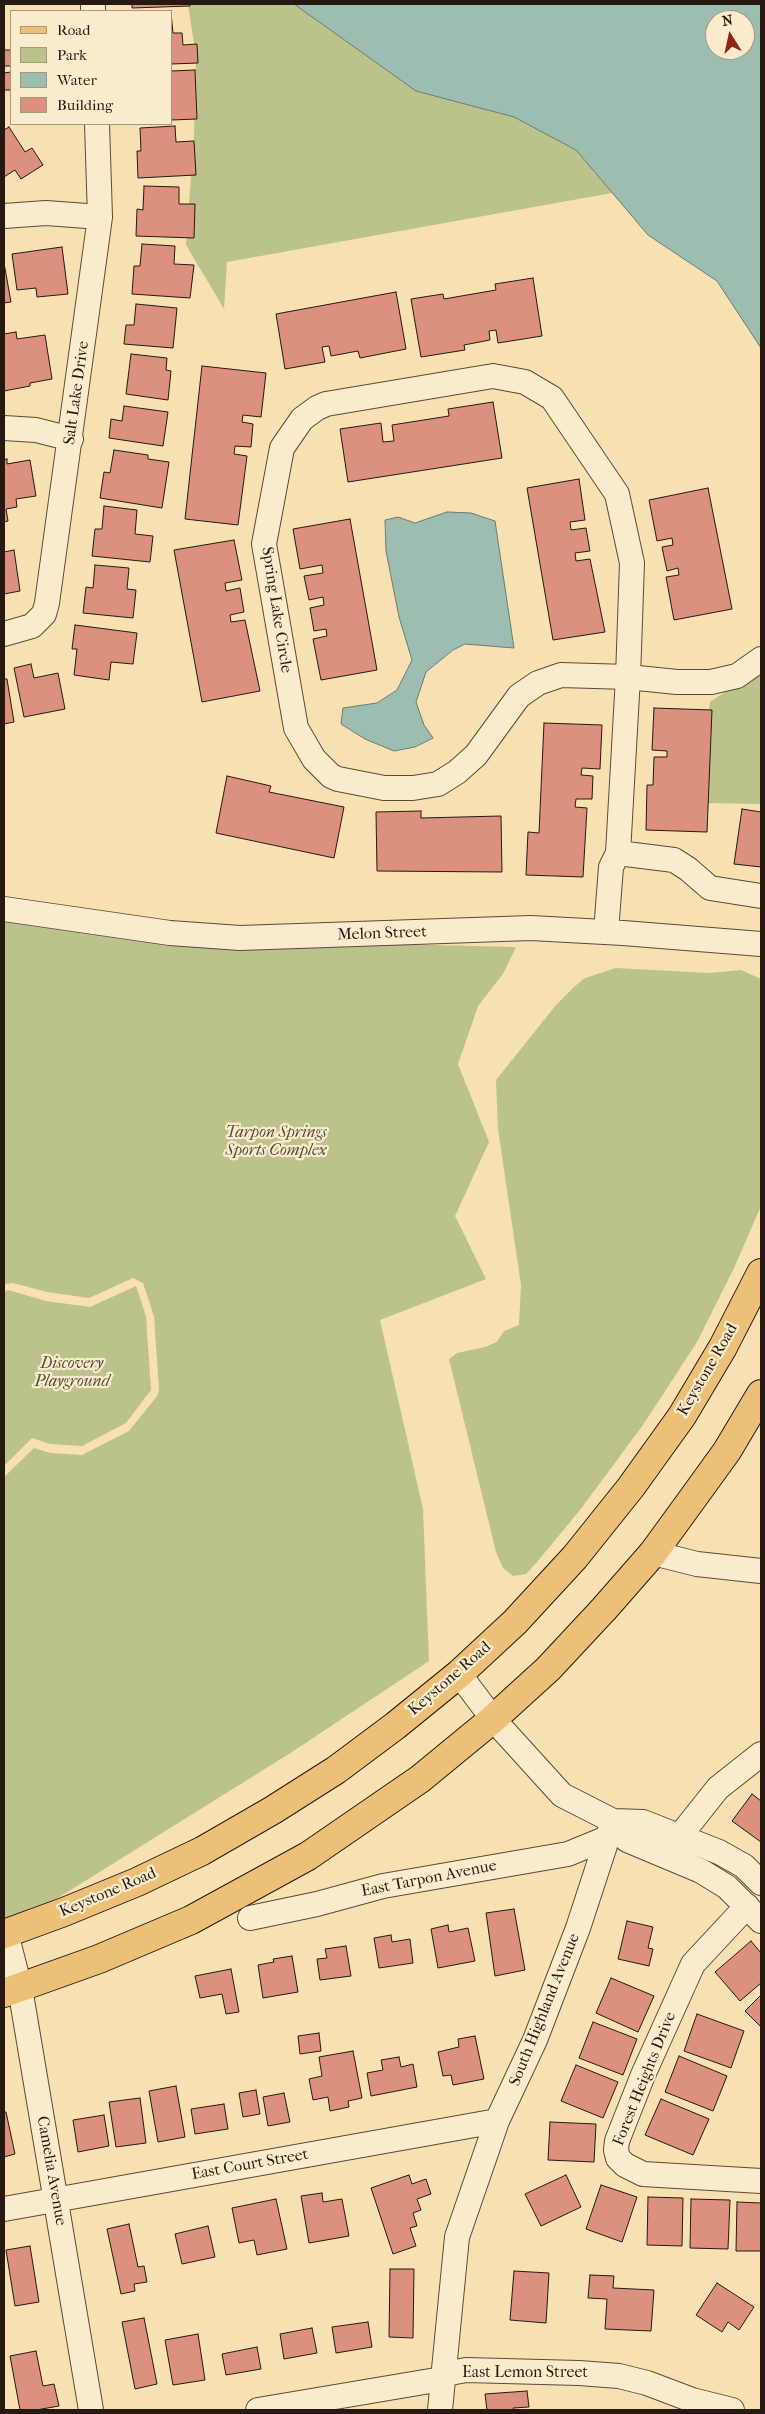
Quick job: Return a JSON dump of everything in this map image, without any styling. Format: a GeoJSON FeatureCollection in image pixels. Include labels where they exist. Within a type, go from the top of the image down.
{"type":"FeatureCollection","features":[{"type":"Feature","properties":{"kind":"main road","name":"Keystone Road"},"geometry":{"type":"LineString","coordinates":[[5,1933],[64,1912],[137,1882],[202,1851],[273,1810],[336,1770],[395,1726],[459,1674],[529,1607],[575,1557],[631,1487],[682,1416],[723,1347],[761,1273]]}},
{"type":"Feature","properties":{"kind":"main road"},"geometry":{"type":"LineString","coordinates":[[12,1990],[99,1959],[190,1920],[308,1856],[420,1779],[493,1719],[548,1669],[653,1553],[727,1451],[761,1394]]}},
{"type":"Feature","properties":{"kind":"street","name":"Salt Lake Drive"},"geometry":{"type":"LineString","coordinates":[[4,634],[32,626],[44,614],[71,439],[100,217],[97,125]]}},
{"type":"Feature","properties":{"kind":"street"},"geometry":{"type":"LineString","coordinates":[[4,216],[46,213],[100,217]]}},
{"type":"Feature","properties":{"kind":"street","name":"Spring Lake Circle"},"geometry":{"type":"LineString","coordinates":[[614,932],[610,867],[618,853],[628,678],[633,569],[620,503],[614,488],[555,402],[542,391],[526,382],[493,376],[326,404],[307,415],[290,434],[282,448],[264,544],[296,728],[310,754],[331,776],[354,784],[384,788],[413,788],[438,784],[467,764],[491,736],[520,696],[538,683],[561,675],[628,678]]}},
{"type":"Feature","properties":{"kind":"street"},"geometry":{"type":"LineString","coordinates":[[4,428],[36,430],[71,439]]}},
{"type":"Feature","properties":{"kind":"street"},"geometry":{"type":"LineString","coordinates":[[628,678],[677,682],[711,682],[737,676],[761,659]]}},
{"type":"Feature","properties":{"kind":"street"},"geometry":{"type":"LineString","coordinates":[[618,853],[674,860],[710,888],[761,896]]}},
{"type":"Feature","properties":{"kind":"street","name":"Melon Street"},"geometry":{"type":"LineString","coordinates":[[4,909],[177,934],[240,938],[523,928],[614,932],[761,944]]}},
{"type":"Feature","properties":{"kind":"street"},"geometry":{"type":"LineString","coordinates":[[653,1553],[697,1564],[761,1571]]}},
{"type":"Feature","properties":{"kind":"street"},"geometry":{"type":"LineString","coordinates":[[459,1674],[493,1719],[562,1795],[610,1830],[642,1822],[701,1871],[727,1886],[757,1914]]}},
{"type":"Feature","properties":{"kind":"street"},"geometry":{"type":"LineString","coordinates":[[675,1848],[718,1788],[756,1764]]}},
{"type":"Feature","properties":{"kind":"street","name":"East Tarpon Avenue"},"geometry":{"type":"LineString","coordinates":[[250,1918],[317,1904],[383,1886],[568,1854],[610,1830]]}},
{"type":"Feature","properties":{"kind":"street","name":"South Highland Avenue"},"geometry":{"type":"LineString","coordinates":[[440,2410],[457,2237],[497,2121],[535,2040],[578,1928],[610,1830]]}},
{"type":"Feature","properties":{"kind":"street"},"geometry":{"type":"LineString","coordinates":[[675,1848],[719,1852],[744,1866],[761,1883]]}},
{"type":"Feature","properties":{"kind":"street","name":"Forest Heights Drive"},"geometry":{"type":"LineString","coordinates":[[757,1914],[693,1964],[644,2075],[617,2141],[616,2150],[618,2158],[626,2165],[643,2174],[761,2181]]}},
{"type":"Feature","properties":{"kind":"street","name":"Camelia Avenue"},"geometry":{"type":"LineString","coordinates":[[5,1933],[12,1990],[56,2200],[91,2410]]}},
{"type":"Feature","properties":{"kind":"street","name":"East Court Street"},"geometry":{"type":"LineString","coordinates":[[4,2209],[497,2121]]}},
{"type":"Feature","properties":{"kind":"street","name":"East Lemon Street"},"geometry":{"type":"LineString","coordinates":[[258,2410],[442,2379],[450,2373],[466,2370],[609,2375],[632,2379],[692,2400],[732,2410]]}},
{"type":"Feature","properties":{"kind":"green space"},"geometry":{"type":"Polygon","coordinates":[[[188,4],[294,4],[416,91],[514,117],[576,150],[612,193],[227,262],[224,309],[186,245],[194,136],[196,58],[188,4]]]}},
{"type":"Feature","properties":{"kind":"green space"},"geometry":{"type":"Polygon","coordinates":[[[761,668],[761,804],[704,803],[703,764],[710,702],[761,668]]]}},
{"type":"Feature","properties":{"kind":"green space","name":"Tarpon Springs Sports Complex"},"geometry":{"type":"Polygon","coordinates":[[[4,919],[249,948],[386,944],[516,947],[503,974],[478,1006],[458,1064],[489,1142],[455,1216],[486,1279],[380,1320],[423,1509],[429,1661],[292,1752],[37,1911],[4,1923],[4,1477],[34,1448],[50,1453],[82,1455],[129,1431],[157,1396],[159,1390],[154,1316],[143,1283],[133,1278],[89,1298],[47,1292],[13,1283],[4,1284],[4,919]]]}},
{"type":"Feature","properties":{"kind":"green space"},"geometry":{"type":"Polygon","coordinates":[[[616,968],[710,973],[741,970],[761,979],[761,1206],[734,1268],[697,1342],[643,1425],[580,1510],[537,1562],[526,1574],[513,1576],[503,1568],[496,1552],[449,1359],[457,1353],[485,1347],[497,1342],[504,1331],[519,1325],[521,1285],[498,1129],[496,1080],[556,1005],[575,986],[585,978],[616,968]]]}},
{"type":"Feature","properties":{"kind":"green space","name":"Discovery Playground"},"geometry":{"type":"Polygon","coordinates":[[[136,1286],[146,1316],[151,1390],[126,1423],[82,1446],[50,1444],[32,1438],[4,1466],[4,1292],[8,1290],[46,1301],[90,1307],[136,1286]]]}},
{"type":"Feature","properties":{"kind":"water"},"geometry":{"type":"Polygon","coordinates":[[[294,4],[761,4],[761,348],[717,281],[648,235],[576,150],[514,117],[416,91],[294,4]]]}},
{"type":"Feature","properties":{"kind":"water"},"geometry":{"type":"Polygon","coordinates":[[[447,512],[471,513],[495,521],[514,648],[465,644],[453,650],[426,672],[416,702],[424,725],[433,738],[415,747],[394,751],[365,739],[341,724],[343,708],[377,703],[397,690],[412,660],[399,617],[386,551],[385,520],[398,517],[415,523],[447,512]]]}},
{"type":"Feature","properties":{"kind":"building"},"geometry":{"type":"Polygon","coordinates":[[[132,4],[190,4],[190,6],[132,8],[132,4]]]}},
{"type":"Feature","properties":{"kind":"building"},"geometry":{"type":"Polygon","coordinates":[[[172,23],[173,33],[182,33],[183,45],[197,44],[198,63],[172,64],[172,23]]]}},
{"type":"Feature","properties":{"kind":"building"},"geometry":{"type":"Polygon","coordinates":[[[4,50],[10,50],[10,66],[4,66],[4,50]]]}},
{"type":"Feature","properties":{"kind":"building"},"geometry":{"type":"Polygon","coordinates":[[[195,70],[197,119],[172,120],[172,71],[195,70]]]}},
{"type":"Feature","properties":{"kind":"building"},"geometry":{"type":"Polygon","coordinates":[[[10,72],[10,90],[4,90],[4,73],[10,72]]]}},
{"type":"Feature","properties":{"kind":"building"},"geometry":{"type":"Polygon","coordinates":[[[175,126],[176,142],[194,141],[196,175],[138,178],[137,151],[141,151],[140,128],[175,126]]]}},
{"type":"Feature","properties":{"kind":"building"},"geometry":{"type":"Polygon","coordinates":[[[9,127],[25,152],[32,148],[43,165],[21,179],[15,170],[4,177],[4,130],[9,127]]]}},
{"type":"Feature","properties":{"kind":"building"},"geometry":{"type":"Polygon","coordinates":[[[144,186],[179,187],[179,204],[195,204],[194,238],[136,236],[137,209],[143,210],[144,186]]]}},
{"type":"Feature","properties":{"kind":"building"},"geometry":{"type":"Polygon","coordinates":[[[142,244],[175,246],[174,264],[194,265],[190,298],[132,294],[134,266],[140,266],[142,244]]]}},
{"type":"Feature","properties":{"kind":"building"},"geometry":{"type":"Polygon","coordinates":[[[62,247],[68,294],[37,297],[36,288],[17,290],[12,254],[62,247]]]}},
{"type":"Feature","properties":{"kind":"building"},"geometry":{"type":"Polygon","coordinates":[[[4,263],[11,302],[4,303],[4,263]]]}},
{"type":"Feature","properties":{"kind":"building"},"geometry":{"type":"Polygon","coordinates":[[[533,278],[542,336],[498,343],[496,330],[489,331],[490,340],[464,345],[465,350],[421,357],[411,299],[443,294],[444,299],[496,290],[495,284],[533,278]]]}},
{"type":"Feature","properties":{"kind":"building"},"geometry":{"type":"Polygon","coordinates":[[[396,292],[406,349],[360,358],[358,351],[331,356],[329,346],[322,347],[325,362],[285,369],[276,314],[396,292]]]}},
{"type":"Feature","properties":{"kind":"building"},"geometry":{"type":"Polygon","coordinates":[[[136,304],[177,308],[173,348],[124,344],[126,325],[134,325],[136,304]]]}},
{"type":"Feature","properties":{"kind":"building"},"geometry":{"type":"Polygon","coordinates":[[[16,332],[17,339],[45,335],[52,379],[4,391],[4,334],[16,332]]]}},
{"type":"Feature","properties":{"kind":"building"},"geometry":{"type":"Polygon","coordinates":[[[131,354],[167,358],[166,370],[171,371],[168,400],[126,394],[131,354]]]}},
{"type":"Feature","properties":{"kind":"building"},"geometry":{"type":"Polygon","coordinates":[[[202,366],[266,373],[261,417],[243,415],[242,422],[253,424],[251,447],[235,446],[234,454],[247,456],[238,525],[185,519],[202,366]]]}},
{"type":"Feature","properties":{"kind":"building"},"geometry":{"type":"Polygon","coordinates":[[[493,402],[502,458],[348,482],[340,429],[381,423],[383,442],[394,441],[392,425],[449,416],[448,409],[493,402]]]}},
{"type":"Feature","properties":{"kind":"building"},"geometry":{"type":"Polygon","coordinates":[[[124,406],[168,412],[163,446],[109,438],[111,419],[122,421],[124,406]]]}},
{"type":"Feature","properties":{"kind":"building"},"geometry":{"type":"Polygon","coordinates":[[[114,450],[148,455],[148,459],[169,462],[162,508],[100,498],[104,472],[110,473],[114,450]]]}},
{"type":"Feature","properties":{"kind":"building"},"geometry":{"type":"Polygon","coordinates":[[[7,459],[7,464],[30,460],[36,496],[16,499],[17,507],[6,509],[8,521],[4,522],[4,460],[7,459]]]}},
{"type":"Feature","properties":{"kind":"building"},"geometry":{"type":"Polygon","coordinates":[[[579,479],[585,520],[570,522],[571,530],[586,528],[590,551],[575,553],[576,561],[590,559],[605,632],[553,640],[527,488],[579,479]]]}},
{"type":"Feature","properties":{"kind":"building"},"geometry":{"type":"Polygon","coordinates":[[[708,488],[732,609],[674,620],[666,577],[679,575],[678,568],[667,571],[662,547],[673,545],[672,538],[657,541],[649,500],[708,488]]]}},
{"type":"Feature","properties":{"kind":"building"},"geometry":{"type":"Polygon","coordinates":[[[104,506],[137,510],[135,534],[153,536],[150,562],[92,556],[95,529],[102,529],[104,506]]]}},
{"type":"Feature","properties":{"kind":"building"},"geometry":{"type":"Polygon","coordinates":[[[350,519],[377,670],[321,680],[313,639],[327,636],[326,629],[314,631],[310,608],[324,605],[323,597],[309,600],[304,576],[323,573],[322,565],[300,569],[293,529],[350,519]]]}},
{"type":"Feature","properties":{"kind":"building"},"geometry":{"type":"Polygon","coordinates":[[[234,540],[242,580],[225,583],[226,591],[240,588],[244,612],[230,615],[231,622],[245,620],[260,691],[202,702],[174,550],[234,540]]]}},
{"type":"Feature","properties":{"kind":"building"},"geometry":{"type":"Polygon","coordinates":[[[14,550],[20,591],[4,594],[4,552],[14,550]]]}},
{"type":"Feature","properties":{"kind":"building"},"geometry":{"type":"Polygon","coordinates":[[[95,565],[129,568],[127,589],[136,590],[133,618],[83,613],[86,587],[93,588],[95,565]]]}},
{"type":"Feature","properties":{"kind":"building"},"geometry":{"type":"Polygon","coordinates":[[[75,625],[137,633],[133,664],[111,662],[109,680],[74,675],[77,649],[72,649],[75,625]]]}},
{"type":"Feature","properties":{"kind":"building"},"geometry":{"type":"Polygon","coordinates":[[[31,664],[34,678],[58,673],[65,709],[24,717],[14,668],[31,664]]]}},
{"type":"Feature","properties":{"kind":"building"},"geometry":{"type":"Polygon","coordinates":[[[4,679],[7,679],[14,722],[4,724],[4,679]]]}},
{"type":"Feature","properties":{"kind":"building"},"geometry":{"type":"Polygon","coordinates":[[[654,708],[712,710],[707,832],[646,830],[647,785],[653,785],[654,757],[667,757],[667,751],[652,750],[654,708]]]}},
{"type":"Feature","properties":{"kind":"building"},"geometry":{"type":"Polygon","coordinates":[[[544,723],[602,725],[600,769],[582,768],[581,775],[593,776],[592,799],[576,799],[575,807],[587,808],[583,877],[526,875],[528,832],[539,833],[544,723]]]}},
{"type":"Feature","properties":{"kind":"building"},"geometry":{"type":"Polygon","coordinates":[[[227,776],[271,786],[269,792],[344,807],[334,858],[216,833],[227,776]]]}},
{"type":"Feature","properties":{"kind":"building"},"geometry":{"type":"Polygon","coordinates":[[[742,809],[761,812],[761,867],[734,864],[742,809]]]}},
{"type":"Feature","properties":{"kind":"building"},"geometry":{"type":"Polygon","coordinates":[[[421,811],[421,818],[501,816],[502,872],[377,871],[376,812],[421,811]]]}},
{"type":"Feature","properties":{"kind":"building"},"geometry":{"type":"Polygon","coordinates":[[[752,1794],[761,1801],[761,1842],[732,1821],[752,1794]]]}},
{"type":"Feature","properties":{"kind":"building"},"geometry":{"type":"Polygon","coordinates":[[[514,1909],[525,1970],[495,1976],[486,1913],[514,1909]]]}},
{"type":"Feature","properties":{"kind":"building"},"geometry":{"type":"Polygon","coordinates":[[[627,1921],[653,1927],[648,1948],[653,1949],[649,1966],[618,1959],[627,1921]]]}},
{"type":"Feature","properties":{"kind":"building"},"geometry":{"type":"Polygon","coordinates":[[[448,1925],[449,1932],[468,1928],[475,1961],[438,1968],[431,1929],[448,1925]]]}},
{"type":"Feature","properties":{"kind":"building"},"geometry":{"type":"Polygon","coordinates":[[[391,1935],[392,1942],[410,1939],[413,1963],[379,1968],[374,1938],[391,1935]]]}},
{"type":"Feature","properties":{"kind":"building"},"geometry":{"type":"Polygon","coordinates":[[[751,1941],[761,1953],[761,1983],[740,2001],[715,1972],[751,1941]]]}},
{"type":"Feature","properties":{"kind":"building"},"geometry":{"type":"Polygon","coordinates":[[[346,1946],[351,1976],[320,1980],[317,1959],[327,1958],[325,1949],[346,1946]]]}},
{"type":"Feature","properties":{"kind":"building"},"geometry":{"type":"Polygon","coordinates":[[[292,1956],[298,1992],[263,1998],[258,1965],[274,1962],[273,1959],[292,1956]]]}},
{"type":"Feature","properties":{"kind":"building"},"geometry":{"type":"Polygon","coordinates":[[[231,1969],[239,2012],[226,2014],[222,1994],[200,1998],[195,1976],[231,1969]]]}},
{"type":"Feature","properties":{"kind":"building"},"geometry":{"type":"Polygon","coordinates":[[[611,1978],[654,1996],[638,2032],[596,2013],[611,1978]]]}},
{"type":"Feature","properties":{"kind":"building"},"geometry":{"type":"Polygon","coordinates":[[[761,1995],[761,2027],[745,2011],[761,1995]]]}},
{"type":"Feature","properties":{"kind":"building"},"geometry":{"type":"Polygon","coordinates":[[[697,2014],[744,2031],[731,2068],[684,2051],[697,2014]]]}},
{"type":"Feature","properties":{"kind":"building"},"geometry":{"type":"Polygon","coordinates":[[[593,2022],[637,2039],[623,2075],[579,2058],[593,2022]]]}},
{"type":"Feature","properties":{"kind":"building"},"geometry":{"type":"Polygon","coordinates":[[[319,2033],[321,2051],[300,2054],[298,2036],[319,2033]]]}},
{"type":"Feature","properties":{"kind":"building"},"geometry":{"type":"Polygon","coordinates":[[[475,2036],[484,2079],[453,2085],[451,2075],[443,2076],[438,2052],[459,2047],[458,2039],[475,2036]]]}},
{"type":"Feature","properties":{"kind":"building"},"geometry":{"type":"Polygon","coordinates":[[[353,2051],[362,2098],[348,2101],[349,2107],[330,2111],[328,2097],[313,2100],[309,2079],[322,2076],[319,2057],[353,2051]]]}},
{"type":"Feature","properties":{"kind":"building"},"geometry":{"type":"Polygon","coordinates":[[[679,2056],[727,2076],[713,2111],[665,2092],[679,2056]]]}},
{"type":"Feature","properties":{"kind":"building"},"geometry":{"type":"Polygon","coordinates":[[[399,2057],[401,2067],[413,2064],[417,2087],[371,2096],[367,2073],[383,2070],[381,2060],[399,2057]]]}},
{"type":"Feature","properties":{"kind":"building"},"geometry":{"type":"Polygon","coordinates":[[[576,2065],[618,2082],[603,2118],[561,2101],[576,2065]]]}},
{"type":"Feature","properties":{"kind":"building"},"geometry":{"type":"Polygon","coordinates":[[[176,2086],[185,2137],[158,2142],[149,2091],[176,2086]]]}},
{"type":"Feature","properties":{"kind":"building"},"geometry":{"type":"Polygon","coordinates":[[[256,2090],[260,2114],[243,2117],[239,2093],[256,2090]]]}},
{"type":"Feature","properties":{"kind":"building"},"geometry":{"type":"Polygon","coordinates":[[[284,2093],[290,2122],[268,2126],[263,2097],[284,2093]]]}},
{"type":"Feature","properties":{"kind":"building"},"geometry":{"type":"Polygon","coordinates":[[[140,2098],[146,2143],[116,2147],[109,2102],[140,2098]]]}},
{"type":"Feature","properties":{"kind":"building"},"geometry":{"type":"Polygon","coordinates":[[[661,2099],[709,2119],[693,2155],[645,2135],[661,2099]]]}},
{"type":"Feature","properties":{"kind":"building"},"geometry":{"type":"Polygon","coordinates":[[[224,2104],[228,2129],[195,2134],[191,2109],[224,2104]]]}},
{"type":"Feature","properties":{"kind":"building"},"geometry":{"type":"Polygon","coordinates":[[[4,2112],[6,2112],[15,2154],[4,2157],[4,2112]]]}},
{"type":"Feature","properties":{"kind":"building"},"geometry":{"type":"Polygon","coordinates":[[[104,2115],[109,2146],[78,2152],[73,2120],[104,2115]]]}},
{"type":"Feature","properties":{"kind":"building"},"geometry":{"type":"Polygon","coordinates":[[[550,2122],[596,2124],[594,2162],[548,2160],[550,2122]]]}},
{"type":"Feature","properties":{"kind":"building"},"geometry":{"type":"Polygon","coordinates":[[[409,2175],[412,2184],[426,2179],[431,2194],[417,2199],[421,2210],[413,2213],[417,2226],[410,2228],[416,2246],[393,2254],[371,2188],[409,2175]]]}},
{"type":"Feature","properties":{"kind":"building"},"geometry":{"type":"Polygon","coordinates":[[[566,2175],[581,2207],[541,2226],[525,2194],[566,2175]]]}},
{"type":"Feature","properties":{"kind":"building"},"geometry":{"type":"Polygon","coordinates":[[[601,2185],[637,2197],[622,2242],[586,2229],[601,2185]]]}},
{"type":"Feature","properties":{"kind":"building"},"geometry":{"type":"Polygon","coordinates":[[[322,2193],[323,2202],[342,2199],[349,2236],[309,2243],[301,2196],[322,2193]]]}},
{"type":"Feature","properties":{"kind":"building"},"geometry":{"type":"Polygon","coordinates":[[[648,2197],[683,2198],[682,2246],[647,2245],[648,2197]]]}},
{"type":"Feature","properties":{"kind":"building"},"geometry":{"type":"Polygon","coordinates":[[[276,2199],[287,2249],[257,2255],[254,2240],[239,2243],[232,2208],[276,2199]]]}},
{"type":"Feature","properties":{"kind":"building"},"geometry":{"type":"Polygon","coordinates":[[[691,2199],[730,2200],[728,2249],[690,2248],[691,2199]]]}},
{"type":"Feature","properties":{"kind":"building"},"geometry":{"type":"Polygon","coordinates":[[[737,2202],[761,2203],[761,2251],[736,2251],[737,2202]]]}},
{"type":"Feature","properties":{"kind":"building"},"geometry":{"type":"Polygon","coordinates":[[[129,2224],[138,2267],[144,2266],[147,2282],[134,2284],[135,2291],[121,2294],[107,2229],[129,2224]]]}},
{"type":"Feature","properties":{"kind":"building"},"geometry":{"type":"Polygon","coordinates":[[[208,2226],[215,2257],[182,2264],[175,2234],[208,2226]]]}},
{"type":"Feature","properties":{"kind":"building"},"geometry":{"type":"Polygon","coordinates":[[[30,2246],[39,2302],[15,2306],[6,2250],[30,2246]]]}},
{"type":"Feature","properties":{"kind":"building"},"geometry":{"type":"Polygon","coordinates":[[[390,2269],[414,2269],[413,2338],[389,2337],[390,2269]]]}},
{"type":"Feature","properties":{"kind":"building"},"geometry":{"type":"Polygon","coordinates":[[[514,2271],[549,2273],[546,2323],[510,2320],[514,2271]]]}},
{"type":"Feature","properties":{"kind":"building"},"geometry":{"type":"Polygon","coordinates":[[[590,2275],[614,2276],[613,2288],[654,2290],[651,2331],[605,2329],[607,2299],[588,2298],[590,2275]]]}},
{"type":"Feature","properties":{"kind":"building"},"geometry":{"type":"Polygon","coordinates":[[[717,2283],[754,2307],[739,2330],[728,2322],[722,2332],[696,2315],[717,2283]]]}},
{"type":"Feature","properties":{"kind":"building"},"geometry":{"type":"Polygon","coordinates":[[[144,2318],[157,2384],[135,2389],[122,2322],[144,2318]]]}},
{"type":"Feature","properties":{"kind":"building"},"geometry":{"type":"Polygon","coordinates":[[[368,2322],[372,2347],[336,2353],[332,2327],[368,2322]]]}},
{"type":"Feature","properties":{"kind":"building"},"geometry":{"type":"Polygon","coordinates":[[[312,2328],[317,2353],[284,2359],[280,2334],[312,2328]]]}},
{"type":"Feature","properties":{"kind":"building"},"geometry":{"type":"Polygon","coordinates":[[[198,2334],[205,2380],[173,2385],[165,2340],[198,2334]]]}},
{"type":"Feature","properties":{"kind":"building"},"geometry":{"type":"Polygon","coordinates":[[[257,2347],[261,2369],[226,2375],[222,2354],[257,2347]]]}},
{"type":"Feature","properties":{"kind":"building"},"geometry":{"type":"Polygon","coordinates":[[[36,2351],[43,2386],[54,2384],[59,2406],[36,2410],[20,2410],[10,2356],[36,2351]]]}},
{"type":"Feature","properties":{"kind":"building"},"geometry":{"type":"Polygon","coordinates":[[[527,2391],[529,2407],[513,2408],[514,2410],[487,2410],[485,2394],[527,2391]]]}}]}
